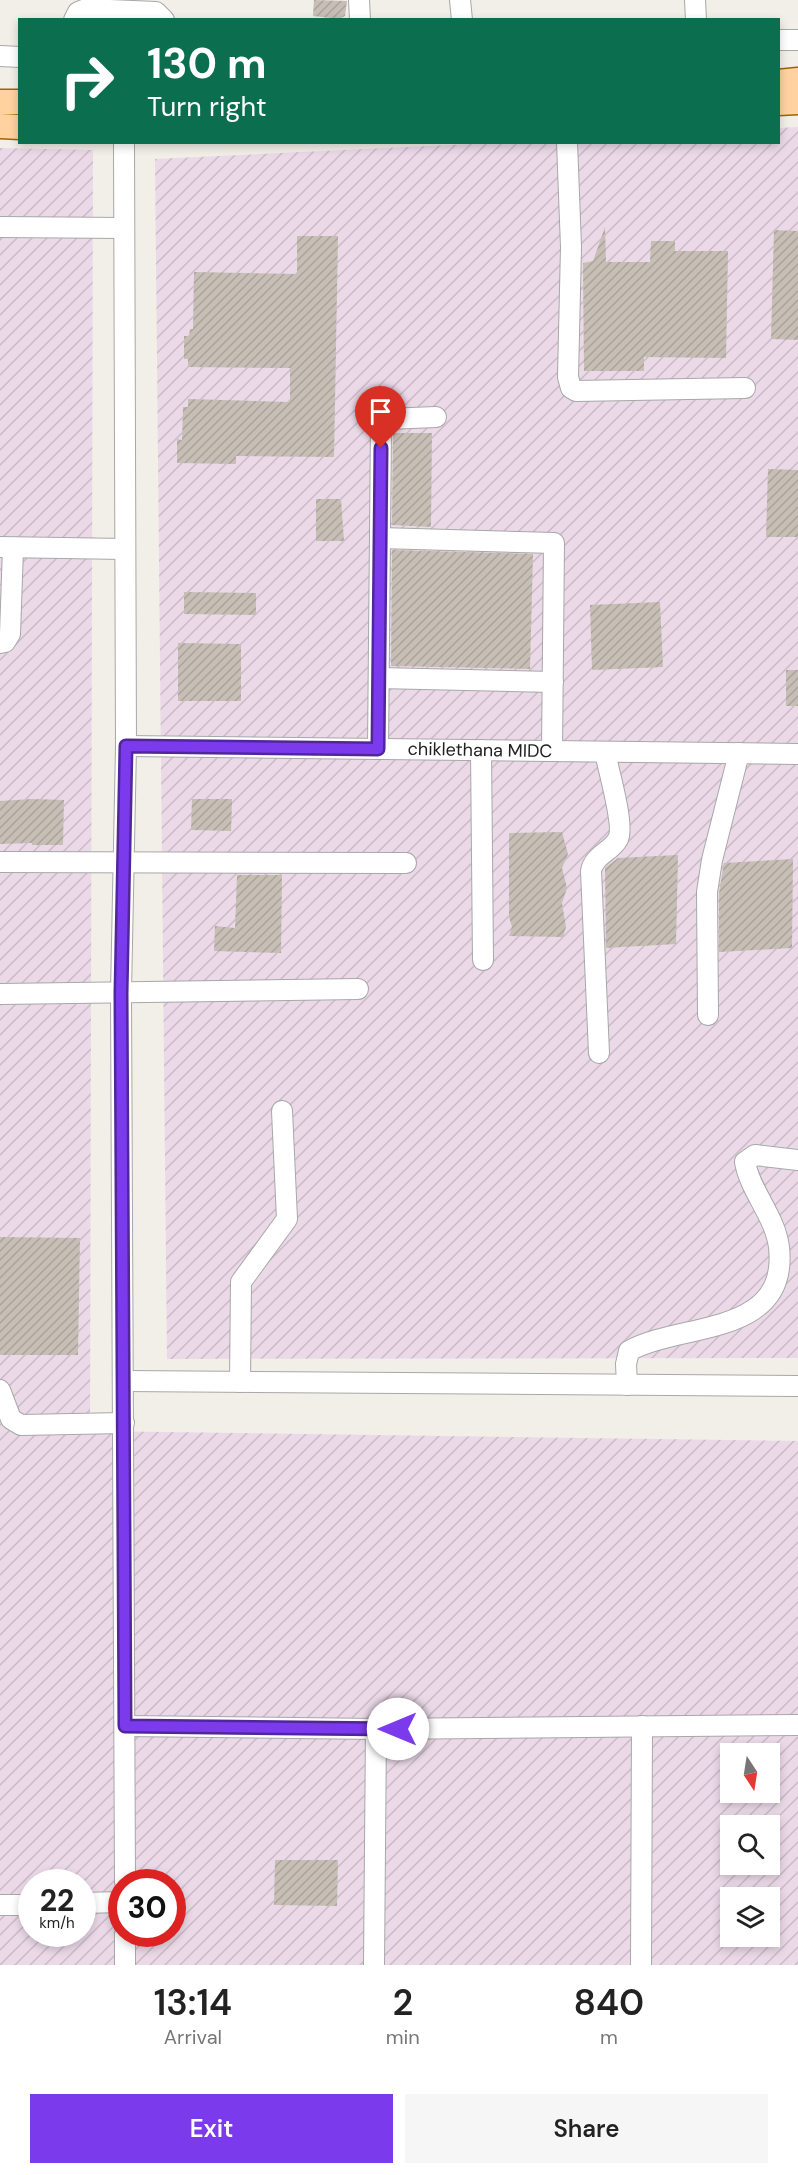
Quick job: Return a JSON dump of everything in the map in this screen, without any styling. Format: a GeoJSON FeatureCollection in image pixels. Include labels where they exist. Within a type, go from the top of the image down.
{"type":"FeatureCollection","features":[{"type":"Feature","properties":{"kind":"main road"},"geometry":{"type":"LineString","coordinates":[[780,82],[798,80]]}},
{"type":"Feature","properties":{"kind":"main road"},"geometry":{"type":"LineString","coordinates":[[0,102],[18,102]]}},
{"type":"Feature","properties":{"kind":"main road"},"geometry":{"type":"LineString","coordinates":[[780,103],[798,102]]}},
{"type":"Feature","properties":{"kind":"main road"},"geometry":{"type":"LineString","coordinates":[[0,126],[18,127]]}},
{"type":"Feature","properties":{"kind":"street"},"geometry":{"type":"LineString","coordinates":[[359,0],[360,18]]}},
{"type":"Feature","properties":{"kind":"street"},"geometry":{"type":"LineString","coordinates":[[460,0],[462,18]]}},
{"type":"Feature","properties":{"kind":"street"},"geometry":{"type":"LineString","coordinates":[[695,0],[696,18]]}},
{"type":"Feature","properties":{"kind":"street"},"geometry":{"type":"LineString","coordinates":[[75,18],[78,12],[86,9],[156,12],[162,18]]}},
{"type":"Feature","properties":{"kind":"street"},"geometry":{"type":"LineString","coordinates":[[780,40],[798,40]]}},
{"type":"Feature","properties":{"kind":"street"},"geometry":{"type":"LineString","coordinates":[[0,56],[18,57]]}},
{"type":"Feature","properties":{"kind":"street"},"geometry":{"type":"LineString","coordinates":[[124,144],[126,746],[121,993],[125,1869]]}},
{"type":"Feature","properties":{"kind":"street"},"geometry":{"type":"LineString","coordinates":[[567,144],[571,247],[568,377],[571,388],[576,391],[745,388]]}},
{"type":"Feature","properties":{"kind":"street"},"geometry":{"type":"LineString","coordinates":[[0,227],[123,228]]}},
{"type":"Feature","properties":{"kind":"street"},"geometry":{"type":"LineString","coordinates":[[378,749],[381,425],[387,419],[436,417]]}},
{"type":"Feature","properties":{"kind":"street"},"geometry":{"type":"LineString","coordinates":[[380,538],[554,543],[552,751]]}},
{"type":"Feature","properties":{"kind":"street"},"geometry":{"type":"LineString","coordinates":[[0,643],[5,642],[10,634],[7,547],[125,549]]}},
{"type":"Feature","properties":{"kind":"street"},"geometry":{"type":"LineString","coordinates":[[379,678],[553,682]]}},
{"type":"Feature","properties":{"kind":"street","name":"chiklethana MIDC"},"geometry":{"type":"LineString","coordinates":[[126,746],[798,754]]}},
{"type":"Feature","properties":{"kind":"street"},"geometry":{"type":"LineString","coordinates":[[481,750],[483,960]]}},
{"type":"Feature","properties":{"kind":"street"},"geometry":{"type":"LineString","coordinates":[[598,1053],[591,871],[594,862],[616,843],[621,830],[605,752]]}},
{"type":"Feature","properties":{"kind":"street"},"geometry":{"type":"LineString","coordinates":[[708,1015],[707,892],[712,860],[739,753]]}},
{"type":"Feature","properties":{"kind":"street"},"geometry":{"type":"LineString","coordinates":[[0,862],[406,863]]}},
{"type":"Feature","properties":{"kind":"street"},"geometry":{"type":"LineString","coordinates":[[0,994],[358,989]]}},
{"type":"Feature","properties":{"kind":"street"},"geometry":{"type":"LineString","coordinates":[[240,1382],[241,1282],[287,1219],[282,1111]]}},
{"type":"Feature","properties":{"kind":"street"},"geometry":{"type":"LineString","coordinates":[[627,1385],[626,1364],[629,1351],[640,1345],[720,1325],[741,1316],[768,1297],[777,1278],[779,1248],[770,1217],[745,1162],[755,1155],[798,1160]]}},
{"type":"Feature","properties":{"kind":"street"},"geometry":{"type":"LineString","coordinates":[[124,1381],[798,1386]]}},
{"type":"Feature","properties":{"kind":"street"},"geometry":{"type":"LineString","coordinates":[[0,1390],[11,1419],[21,1425],[124,1423]]}},
{"type":"Feature","properties":{"kind":"street"},"geometry":{"type":"LineString","coordinates":[[125,1726],[376,1729],[798,1725]]}},
{"type":"Feature","properties":{"kind":"street"},"geometry":{"type":"LineString","coordinates":[[642,1726],[642,1965]]}},
{"type":"Feature","properties":{"kind":"street"},"geometry":{"type":"LineString","coordinates":[[374,1965],[376,1729]]}},
{"type":"Feature","properties":{"kind":"street"},"geometry":{"type":"LineString","coordinates":[[0,1905],[18,1905]]}},
{"type":"Feature","properties":{"kind":"street"},"geometry":{"type":"LineString","coordinates":[[125,1947],[125,1965]]}},
{"type":"Feature","properties":{"kind":"shaded area"},"geometry":{"type":"Polygon","coordinates":[[[798,127],[798,1358],[167,1359],[155,159],[470,144],[780,144],[780,128],[798,127]]]}},
{"type":"Feature","properties":{"kind":"shaded area"},"geometry":{"type":"Polygon","coordinates":[[[0,148],[93,150],[90,1431],[798,1441],[798,1965],[0,1965],[0,148]]]}},
{"type":"Feature","properties":{"kind":"building"},"geometry":{"type":"Polygon","coordinates":[[[314,0],[347,1],[345,16],[341,18],[313,16],[314,0]]]}},
{"type":"Feature","properties":{"kind":"building"},"geometry":{"type":"Polygon","coordinates":[[[605,227],[606,262],[650,262],[651,241],[675,241],[675,251],[728,251],[726,358],[644,357],[644,371],[584,371],[583,263],[593,261],[605,227]]]}},
{"type":"Feature","properties":{"kind":"building"},"geometry":{"type":"Polygon","coordinates":[[[774,230],[798,231],[798,340],[771,339],[774,230]]]}},
{"type":"Feature","properties":{"kind":"building"},"geometry":{"type":"Polygon","coordinates":[[[297,236],[338,236],[334,457],[236,456],[236,464],[177,463],[177,439],[182,440],[183,407],[188,407],[188,399],[290,402],[290,368],[188,367],[188,359],[184,359],[184,336],[189,336],[190,329],[193,329],[194,272],[297,274],[297,236]]]}},
{"type":"Feature","properties":{"kind":"building"},"geometry":{"type":"Polygon","coordinates":[[[393,433],[432,433],[431,527],[392,525],[393,433]]]}},
{"type":"Feature","properties":{"kind":"building"},"geometry":{"type":"Polygon","coordinates":[[[768,469],[798,470],[798,537],[766,537],[768,469]]]}},
{"type":"Feature","properties":{"kind":"building"},"geometry":{"type":"Polygon","coordinates":[[[316,499],[341,499],[344,541],[316,541],[316,499]]]}},
{"type":"Feature","properties":{"kind":"building"},"geometry":{"type":"Polygon","coordinates":[[[392,550],[533,554],[530,669],[391,666],[392,550]]]}},
{"type":"Feature","properties":{"kind":"building"},"geometry":{"type":"Polygon","coordinates":[[[184,592],[256,593],[256,615],[184,614],[184,592]]]}},
{"type":"Feature","properties":{"kind":"building"},"geometry":{"type":"Polygon","coordinates":[[[660,602],[663,667],[592,670],[590,605],[660,602]]]}},
{"type":"Feature","properties":{"kind":"building"},"geometry":{"type":"Polygon","coordinates":[[[178,643],[241,644],[241,701],[178,701],[178,643]]]}},
{"type":"Feature","properties":{"kind":"building"},"geometry":{"type":"Polygon","coordinates":[[[786,670],[798,670],[798,706],[786,706],[786,670]]]}},
{"type":"Feature","properties":{"kind":"building"},"geometry":{"type":"Polygon","coordinates":[[[192,799],[232,799],[231,831],[191,830],[192,799]]]}},
{"type":"Feature","properties":{"kind":"building"},"geometry":{"type":"Polygon","coordinates":[[[64,800],[63,845],[0,844],[0,801],[64,800]]]}},
{"type":"Feature","properties":{"kind":"building"},"geometry":{"type":"Polygon","coordinates":[[[562,832],[568,854],[562,868],[567,888],[562,903],[566,927],[563,937],[509,936],[512,927],[509,917],[509,833],[562,832]]]}},
{"type":"Feature","properties":{"kind":"building"},"geometry":{"type":"Polygon","coordinates":[[[678,855],[676,944],[606,948],[605,868],[618,858],[678,855]]]}},
{"type":"Feature","properties":{"kind":"building"},"geometry":{"type":"Polygon","coordinates":[[[793,859],[792,948],[719,952],[719,893],[724,863],[793,859]]]}},
{"type":"Feature","properties":{"kind":"building"},"geometry":{"type":"Polygon","coordinates":[[[237,875],[282,875],[281,953],[214,951],[215,926],[235,928],[237,875]]]}},
{"type":"Feature","properties":{"kind":"building"},"geometry":{"type":"Polygon","coordinates":[[[0,1237],[80,1238],[78,1355],[0,1355],[0,1237]]]}},
{"type":"Feature","properties":{"kind":"building"},"geometry":{"type":"Polygon","coordinates":[[[275,1860],[338,1860],[337,1906],[274,1905],[275,1860]]]}},
{"type":"Feature","properties":{"kind":"route"},"geometry":{"type":"LineString","coordinates":[[381,448],[378,749],[126,746],[121,993],[125,1726],[398,1729]]}}]}
